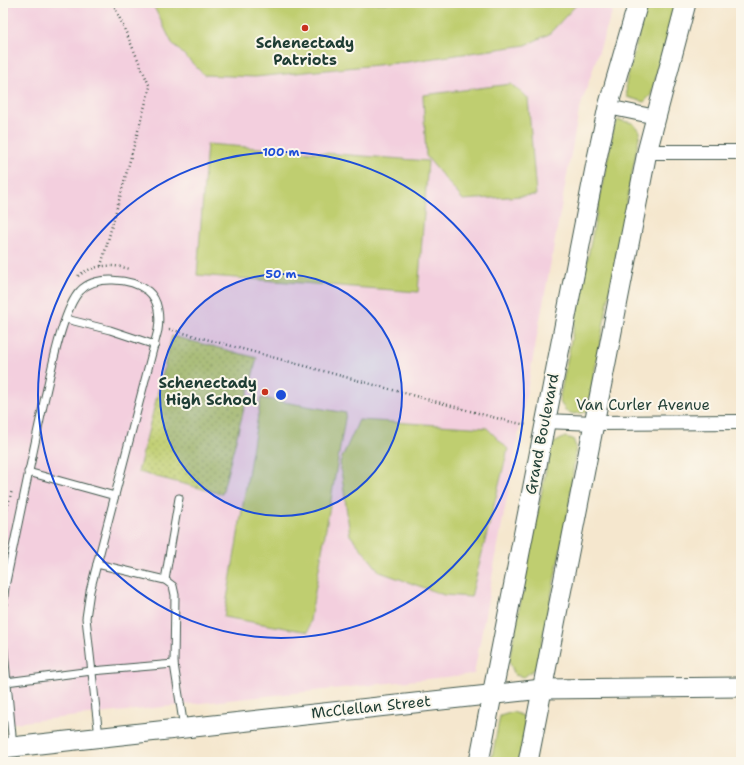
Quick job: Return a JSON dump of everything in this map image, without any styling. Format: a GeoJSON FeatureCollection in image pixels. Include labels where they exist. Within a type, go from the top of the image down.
{"type":"FeatureCollection","features":[{"type":"Feature","properties":{"kind":"street","name":"Grand Boulevard"},"geometry":{"type":"LineString","coordinates":[[479,762],[538,423],[608,107],[638,3]]}},
{"type":"Feature","properties":{"kind":"street"},"geometry":{"type":"LineString","coordinates":[[528,762],[647,152],[686,3]]}},
{"type":"Feature","properties":{"kind":"street"},"geometry":{"type":"LineString","coordinates":[[608,107],[656,117]]}},
{"type":"Feature","properties":{"kind":"street"},"geometry":{"type":"LineString","coordinates":[[647,152],[741,152]]}},
{"type":"Feature","properties":{"kind":"street","name":"Van Curler Avenue"},"geometry":{"type":"LineString","coordinates":[[538,423],[741,422]]}},
{"type":"Feature","properties":{"kind":"street","name":"McClellan Street"},"geometry":{"type":"LineString","coordinates":[[8,747],[542,689],[741,687]]}},
{"type":"Feature","properties":{"kind":"lane"},"geometry":{"type":"LineString","coordinates":[[3,604],[4,587],[28,472],[56,348],[66,319],[79,291],[87,284],[108,279],[136,285],[148,291],[155,301],[160,316],[155,345],[97,564],[86,618],[99,737]]}},
{"type":"Feature","properties":{"kind":"lane"},"geometry":{"type":"LineString","coordinates":[[66,319],[110,330],[155,345]]}},
{"type":"Feature","properties":{"kind":"lane"},"geometry":{"type":"LineString","coordinates":[[28,472],[115,496]]}},
{"type":"Feature","properties":{"kind":"lane"},"geometry":{"type":"LineString","coordinates":[[165,580],[179,498]]}},
{"type":"Feature","properties":{"kind":"lane"},"geometry":{"type":"LineString","coordinates":[[97,564],[165,580],[173,586],[175,595],[174,664],[184,728]]}},
{"type":"Feature","properties":{"kind":"lane"},"geometry":{"type":"LineString","coordinates":[[3,641],[8,747]]}},
{"type":"Feature","properties":{"kind":"lane"},"geometry":{"type":"LineString","coordinates":[[6,682],[92,671],[174,664]]}},
{"type":"Feature","properties":{"kind":"path"},"geometry":{"type":"LineString","coordinates":[[102,266],[150,87],[112,3]]}},
{"type":"Feature","properties":{"kind":"path"},"geometry":{"type":"LineString","coordinates":[[74,279],[84,272],[102,266],[118,266],[137,271]]}},
{"type":"Feature","properties":{"kind":"path"},"geometry":{"type":"LineString","coordinates":[[166,337],[168,322]]}},
{"type":"Feature","properties":{"kind":"path"},"geometry":{"type":"LineString","coordinates":[[168,329],[507,421],[538,423]]}},
{"type":"Feature","properties":{"kind":"path"},"geometry":{"type":"LineString","coordinates":[[3,524],[13,486]]}},
{"type":"Feature","properties":{"kind":"shaded area","name":"Schenectady High School"},"geometry":{"type":"Polygon","coordinates":[[[3,3],[615,3],[579,111],[474,674],[3,724],[3,3]]]}},
{"type":"Feature","properties":{"kind":"green space"},"geometry":{"type":"Polygon","coordinates":[[[152,3],[578,3],[549,34],[526,45],[407,62],[255,77],[204,75],[172,43],[152,3]]]}},
{"type":"Feature","properties":{"kind":"green space"},"geometry":{"type":"Polygon","coordinates":[[[647,3],[677,3],[651,95],[644,102],[627,97],[626,83],[647,3]]]}},
{"type":"Feature","properties":{"kind":"green space"},"geometry":{"type":"Polygon","coordinates":[[[511,84],[528,98],[536,195],[463,200],[426,156],[423,95],[511,84]]]}},
{"type":"Feature","properties":{"kind":"green space"},"geometry":{"type":"Polygon","coordinates":[[[618,120],[633,123],[640,132],[587,412],[574,414],[567,412],[559,401],[614,127],[618,120]]]}},
{"type":"Feature","properties":{"kind":"green space"},"geometry":{"type":"Polygon","coordinates":[[[207,144],[428,161],[418,292],[197,275],[207,144]]]}},
{"type":"Feature","properties":{"kind":"green space"},"geometry":{"type":"Polygon","coordinates":[[[172,336],[257,358],[222,494],[138,472],[172,336]]]}},
{"type":"Feature","properties":{"kind":"green space"},"geometry":{"type":"Polygon","coordinates":[[[261,398],[346,413],[308,632],[224,617],[261,398]]]}},
{"type":"Feature","properties":{"kind":"green space"},"geometry":{"type":"Polygon","coordinates":[[[359,420],[487,428],[508,449],[471,597],[444,595],[380,572],[350,535],[340,462],[359,420]]]}},
{"type":"Feature","properties":{"kind":"green space"},"geometry":{"type":"Polygon","coordinates":[[[565,437],[573,439],[576,447],[569,507],[537,667],[524,677],[515,675],[509,661],[549,454],[554,443],[565,437]]]}},
{"type":"Feature","properties":{"kind":"green space"},"geometry":{"type":"Polygon","coordinates":[[[513,712],[523,716],[526,732],[520,762],[491,762],[500,716],[513,712]]]}},
{"type":"Feature","properties":{"kind":"place","name":"Schenectady Patriots"},"geometry":{"type":"Point","coordinates":[305,28]}},
{"type":"Feature","properties":{"kind":"place","name":"Schenectady High School"},"geometry":{"type":"Point","coordinates":[265,392]}}]}
